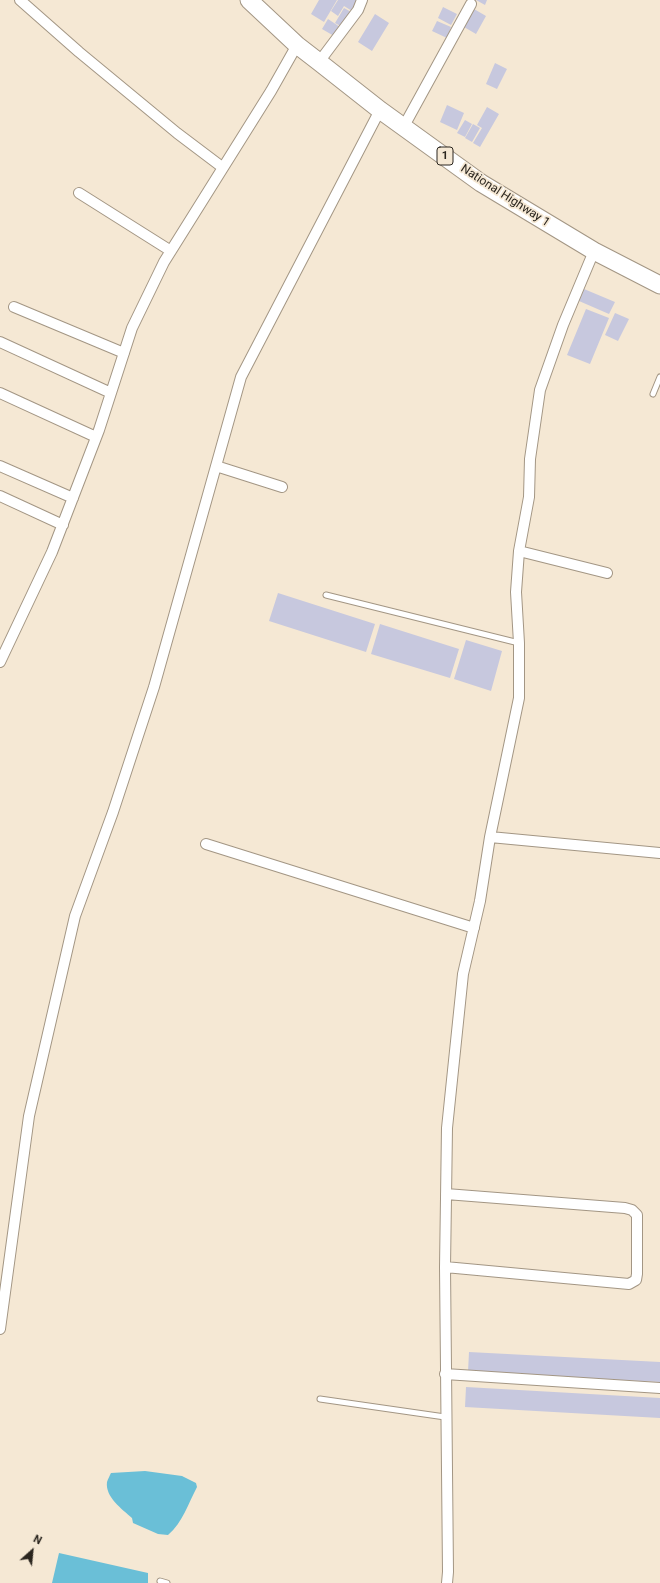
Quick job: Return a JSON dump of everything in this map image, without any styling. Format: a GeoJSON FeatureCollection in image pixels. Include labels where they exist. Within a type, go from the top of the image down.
{"type":"FeatureCollection","features":[{"type":"Feature","properties":{"kind":"highway","name":"National Highway 1"},"geometry":{"type":"LineString","coordinates":[[249,0],[297,45],[380,110],[481,183],[594,251],[660,286]]}},
{"type":"Feature","properties":{"kind":"street"},"geometry":{"type":"LineString","coordinates":[[20,0],[171,128],[222,167]]}},
{"type":"Feature","properties":{"kind":"street"},"geometry":{"type":"LineString","coordinates":[[319,62],[358,10],[362,0]]}},
{"type":"Feature","properties":{"kind":"street"},"geometry":{"type":"LineString","coordinates":[[404,126],[471,4]]}},
{"type":"Feature","properties":{"kind":"street"},"geometry":{"type":"LineString","coordinates":[[0,662],[52,552],[63,525],[96,437],[132,328],[164,262],[222,167],[271,91],[297,45]]}},
{"type":"Feature","properties":{"kind":"street"},"geometry":{"type":"LineString","coordinates":[[0,1329],[30,1116],[75,916],[113,812],[154,687],[241,377],[380,110]]}},
{"type":"Feature","properties":{"kind":"street"},"geometry":{"type":"LineString","coordinates":[[79,194],[171,251]]}},
{"type":"Feature","properties":{"kind":"street"},"geometry":{"type":"LineString","coordinates":[[447,1583],[444,1267],[447,1128],[463,974],[480,901],[490,837],[519,698],[519,643],[516,592],[519,551],[529,497],[530,459],[540,390],[563,325],[594,251]]}},
{"type":"Feature","properties":{"kind":"street"},"geometry":{"type":"LineString","coordinates":[[14,307],[124,353]]}},
{"type":"Feature","properties":{"kind":"street"},"geometry":{"type":"LineString","coordinates":[[0,342],[111,393]]}},
{"type":"Feature","properties":{"kind":"street"},"geometry":{"type":"LineString","coordinates":[[0,393],[96,437]]}},
{"type":"Feature","properties":{"kind":"street"},"geometry":{"type":"LineString","coordinates":[[0,466],[73,498]]}},
{"type":"Feature","properties":{"kind":"street"},"geometry":{"type":"LineString","coordinates":[[216,466],[282,487]]}},
{"type":"Feature","properties":{"kind":"street"},"geometry":{"type":"LineString","coordinates":[[0,496],[63,525]]}},
{"type":"Feature","properties":{"kind":"street"},"geometry":{"type":"LineString","coordinates":[[519,551],[606,574]]}},
{"type":"Feature","properties":{"kind":"street"},"geometry":{"type":"LineString","coordinates":[[490,837],[660,853]]}},
{"type":"Feature","properties":{"kind":"street"},"geometry":{"type":"LineString","coordinates":[[206,844],[474,928]]}},
{"type":"Feature","properties":{"kind":"street"},"geometry":{"type":"LineString","coordinates":[[444,1267],[629,1284],[636,1280],[637,1274],[637,1215],[632,1210],[446,1194]]}},
{"type":"Feature","properties":{"kind":"street"},"geometry":{"type":"LineString","coordinates":[[445,1374],[660,1388]]}},
{"type":"Feature","properties":{"kind":"lane"},"geometry":{"type":"LineString","coordinates":[[653,394],[660,377]]}},
{"type":"Feature","properties":{"kind":"lane"},"geometry":{"type":"LineString","coordinates":[[326,595],[519,643]]}},
{"type":"Feature","properties":{"kind":"lane"},"geometry":{"type":"LineString","coordinates":[[320,1399],[445,1417]]}},
{"type":"Feature","properties":{"kind":"lane"},"geometry":{"type":"LineString","coordinates":[[160,1581],[167,1583]]}},
{"type":"Feature","properties":{"kind":"water"},"geometry":{"type":"Polygon","coordinates":[[[145,1471],[182,1476],[196,1483],[197,1487],[185,1512],[178,1524],[168,1535],[158,1534],[133,1523],[132,1518],[119,1507],[111,1498],[109,1493],[107,1482],[111,1473],[145,1471]]]}},
{"type":"Feature","properties":{"kind":"water"},"geometry":{"type":"Polygon","coordinates":[[[59,1553],[148,1573],[148,1583],[52,1583],[59,1553]]]}},
{"type":"Feature","properties":{"kind":"building"},"geometry":{"type":"Polygon","coordinates":[[[319,0],[337,0],[324,22],[311,14],[319,0]]]}},
{"type":"Feature","properties":{"kind":"building"},"geometry":{"type":"Polygon","coordinates":[[[338,0],[359,0],[352,11],[344,6],[338,16],[331,11],[338,0]]]}},
{"type":"Feature","properties":{"kind":"building"},"geometry":{"type":"Polygon","coordinates":[[[476,0],[487,0],[485,5],[476,0]]]}},
{"type":"Feature","properties":{"kind":"building"},"geometry":{"type":"Polygon","coordinates":[[[443,7],[457,14],[451,25],[438,18],[443,7]]]}},
{"type":"Feature","properties":{"kind":"building"},"geometry":{"type":"Polygon","coordinates":[[[344,8],[353,13],[344,28],[335,23],[344,8]]]}},
{"type":"Feature","properties":{"kind":"building"},"geometry":{"type":"Polygon","coordinates":[[[474,9],[486,16],[476,34],[464,27],[474,9]]]}},
{"type":"Feature","properties":{"kind":"building"},"geometry":{"type":"Polygon","coordinates":[[[375,14],[389,23],[372,51],[358,42],[375,14]]]}},
{"type":"Feature","properties":{"kind":"building"},"geometry":{"type":"Polygon","coordinates":[[[328,19],[340,27],[334,36],[322,29],[328,19]]]}},
{"type":"Feature","properties":{"kind":"building"},"geometry":{"type":"Polygon","coordinates":[[[437,21],[451,27],[447,38],[432,31],[437,21]]]}},
{"type":"Feature","properties":{"kind":"building"},"geometry":{"type":"Polygon","coordinates":[[[495,63],[507,69],[497,89],[486,84],[495,63]]]}},
{"type":"Feature","properties":{"kind":"building"},"geometry":{"type":"Polygon","coordinates":[[[447,105],[464,113],[457,130],[440,122],[447,105]]]}},
{"type":"Feature","properties":{"kind":"building"},"geometry":{"type":"Polygon","coordinates":[[[487,107],[499,114],[480,147],[473,143],[482,128],[477,125],[487,107]]]}},
{"type":"Feature","properties":{"kind":"building"},"geometry":{"type":"Polygon","coordinates":[[[465,120],[472,124],[465,137],[457,133],[465,120]]]}},
{"type":"Feature","properties":{"kind":"building"},"geometry":{"type":"Polygon","coordinates":[[[473,124],[480,128],[472,142],[465,138],[473,124]]]}},
{"type":"Feature","properties":{"kind":"building"},"geometry":{"type":"Polygon","coordinates":[[[584,289],[615,302],[609,314],[579,301],[584,289]]]}},
{"type":"Feature","properties":{"kind":"building"},"geometry":{"type":"Polygon","coordinates":[[[586,309],[609,318],[590,364],[567,355],[586,309]]]}},
{"type":"Feature","properties":{"kind":"building"},"geometry":{"type":"Polygon","coordinates":[[[615,313],[629,319],[618,341],[605,335],[615,313]]]}},
{"type":"Feature","properties":{"kind":"building"},"geometry":{"type":"Polygon","coordinates":[[[278,593],[375,624],[366,652],[269,621],[278,593]]]}},
{"type":"Feature","properties":{"kind":"building"},"geometry":{"type":"Polygon","coordinates":[[[380,624],[459,649],[450,678],[371,654],[380,624]]]}},
{"type":"Feature","properties":{"kind":"building"},"geometry":{"type":"Polygon","coordinates":[[[466,640],[502,651],[491,691],[454,679],[466,640]]]}},
{"type":"Feature","properties":{"kind":"building"},"geometry":{"type":"Polygon","coordinates":[[[469,1352],[660,1362],[660,1382],[468,1372],[469,1352]]]}},
{"type":"Feature","properties":{"kind":"building"},"geometry":{"type":"Polygon","coordinates":[[[466,1387],[660,1398],[660,1418],[465,1407],[466,1387]]]}}]}
